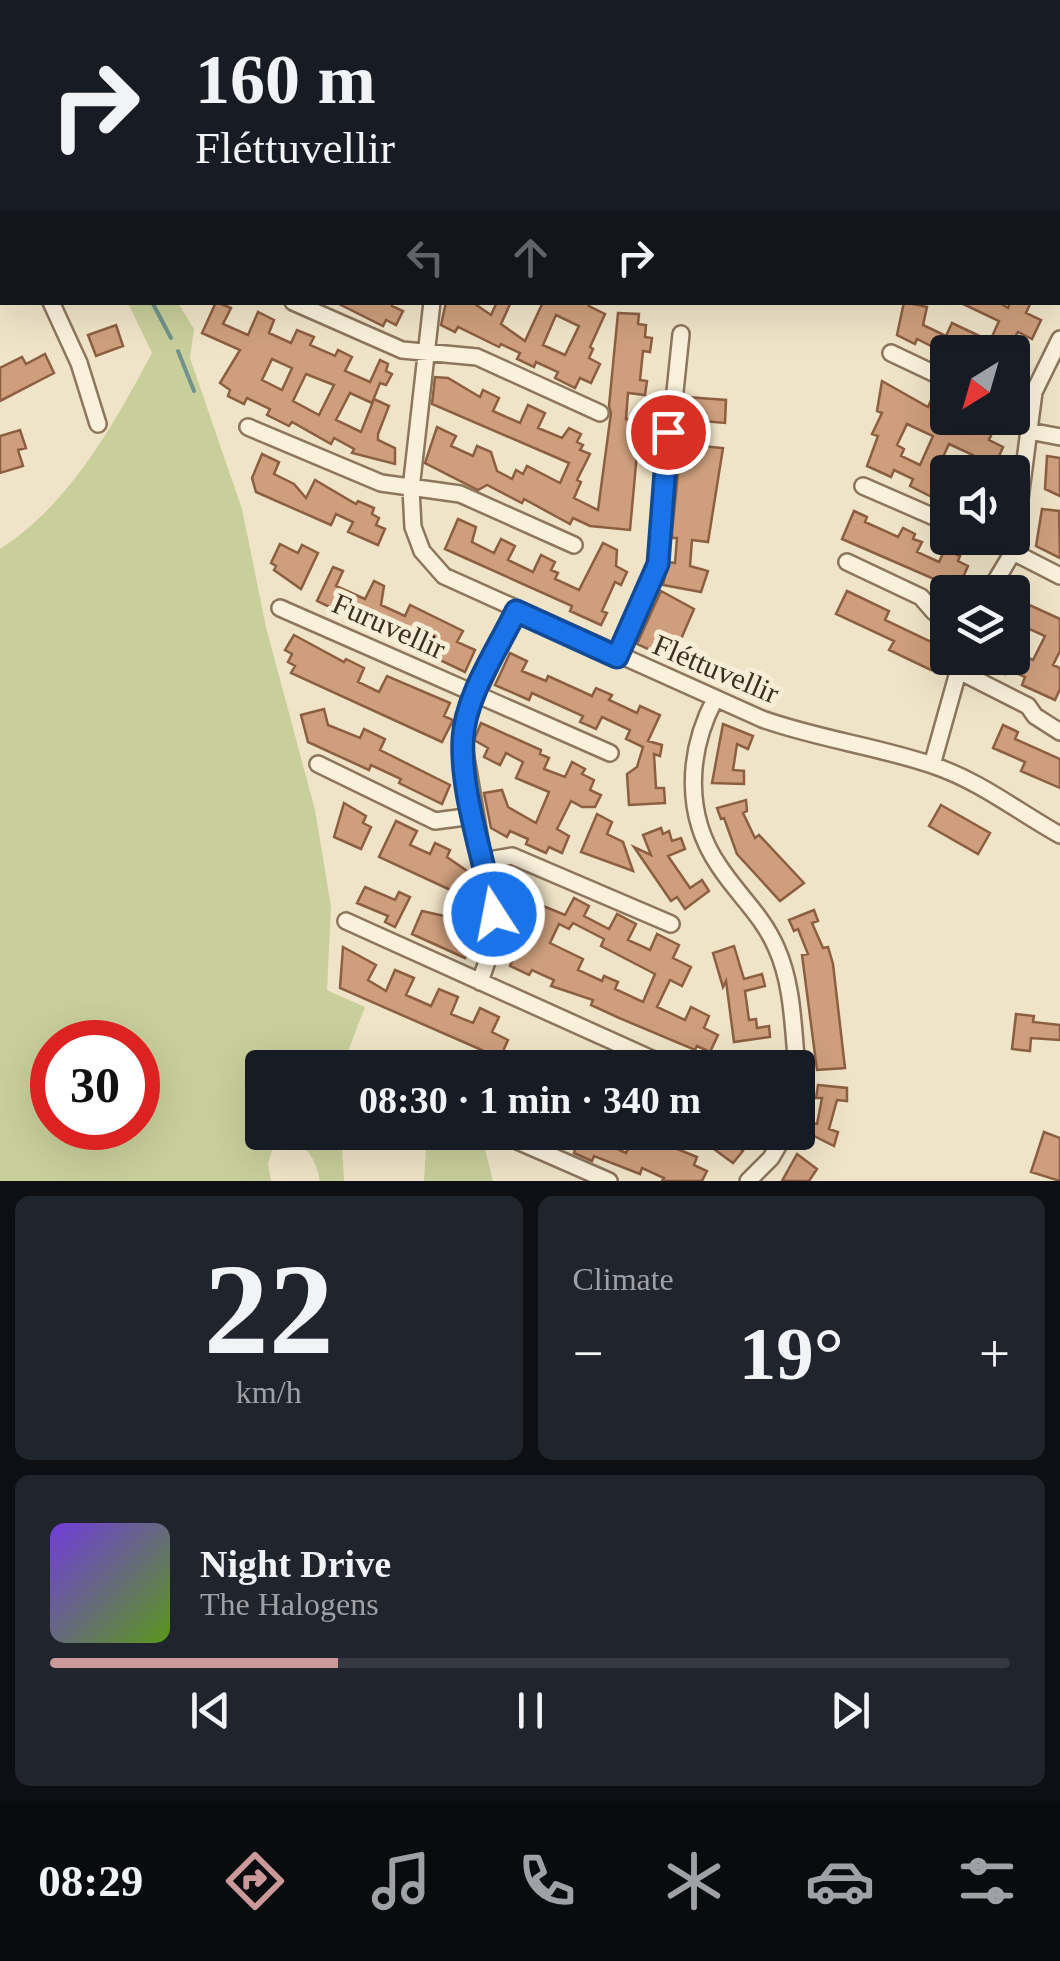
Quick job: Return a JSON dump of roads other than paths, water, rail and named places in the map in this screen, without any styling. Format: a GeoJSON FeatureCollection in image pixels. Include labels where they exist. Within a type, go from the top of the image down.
{"type":"FeatureCollection","features":[{"type":"Feature","properties":{"kind":"street"},"geometry":{"type":"LineString","coordinates":[[52,305],[79,363],[98,424]]}},
{"type":"Feature","properties":{"kind":"street"},"geometry":{"type":"LineString","coordinates":[[300,305],[402,350],[478,357],[600,414]]}},
{"type":"Feature","properties":{"kind":"street","name":"Fléttuvellir"},"geometry":{"type":"LineString","coordinates":[[432,305],[411,489],[413,526],[431,564],[465,588],[715,699],[808,736],[932,765],[1012,803],[1060,835]]}},
{"type":"Feature","properties":{"kind":"street"},"geometry":{"type":"LineString","coordinates":[[617,657],[658,564],[681,334]]}},
{"type":"Feature","properties":{"kind":"street"},"geometry":{"type":"LineString","coordinates":[[1030,414],[1042,372],[1060,339]]}},
{"type":"Feature","properties":{"kind":"street"},"geometry":{"type":"LineString","coordinates":[[891,353],[930,371]]}},
{"type":"Feature","properties":{"kind":"street"},"geometry":{"type":"LineString","coordinates":[[248,427],[381,484],[460,494],[574,544]]}},
{"type":"Feature","properties":{"kind":"street"},"geometry":{"type":"LineString","coordinates":[[1030,431],[1060,437]]}},
{"type":"Feature","properties":{"kind":"street"},"geometry":{"type":"LineString","coordinates":[[863,486],[930,516]]}},
{"type":"Feature","properties":{"kind":"street"},"geometry":{"type":"LineString","coordinates":[[1024,555],[1060,576]]}},
{"type":"Feature","properties":{"kind":"street"},"geometry":{"type":"LineString","coordinates":[[847,562],[922,597],[930,607]]}},
{"type":"Feature","properties":{"kind":"street","name":"Furuvellir"},"geometry":{"type":"LineString","coordinates":[[280,608],[610,752]]}},
{"type":"Feature","properties":{"kind":"street"},"geometry":{"type":"LineString","coordinates":[[480,982],[496,935],[463,740],[476,694],[516,611]]}},
{"type":"Feature","properties":{"kind":"street"},"geometry":{"type":"LineString","coordinates":[[932,765],[958,675]]}},
{"type":"Feature","properties":{"kind":"street"},"geometry":{"type":"LineString","coordinates":[[979,675],[1060,732]]}},
{"type":"Feature","properties":{"kind":"street"},"geometry":{"type":"LineString","coordinates":[[715,699],[698,738],[693,797],[706,844],[758,913],[779,952],[788,984],[795,1050]]}},
{"type":"Feature","properties":{"kind":"street"},"geometry":{"type":"LineString","coordinates":[[318,764],[435,821],[473,816]]}},
{"type":"Feature","properties":{"kind":"street"},"geometry":{"type":"LineString","coordinates":[[483,861],[512,856],[671,924]]}},
{"type":"Feature","properties":{"kind":"street"},"geometry":{"type":"LineString","coordinates":[[346,921],[632,1050]]}},
{"type":"Feature","properties":{"kind":"street"},"geometry":{"type":"LineString","coordinates":[[538,1150],[609,1181]]}},
{"type":"Feature","properties":{"kind":"street"},"geometry":{"type":"LineString","coordinates":[[748,1181],[776,1150]]}},
{"type":"Feature","properties":{"kind":"waterway"},"geometry":{"type":"LineString","coordinates":[[154,305],[171,338]]}},
{"type":"Feature","properties":{"kind":"waterway"},"geometry":{"type":"LineString","coordinates":[[178,351],[194,391]]}}]}
